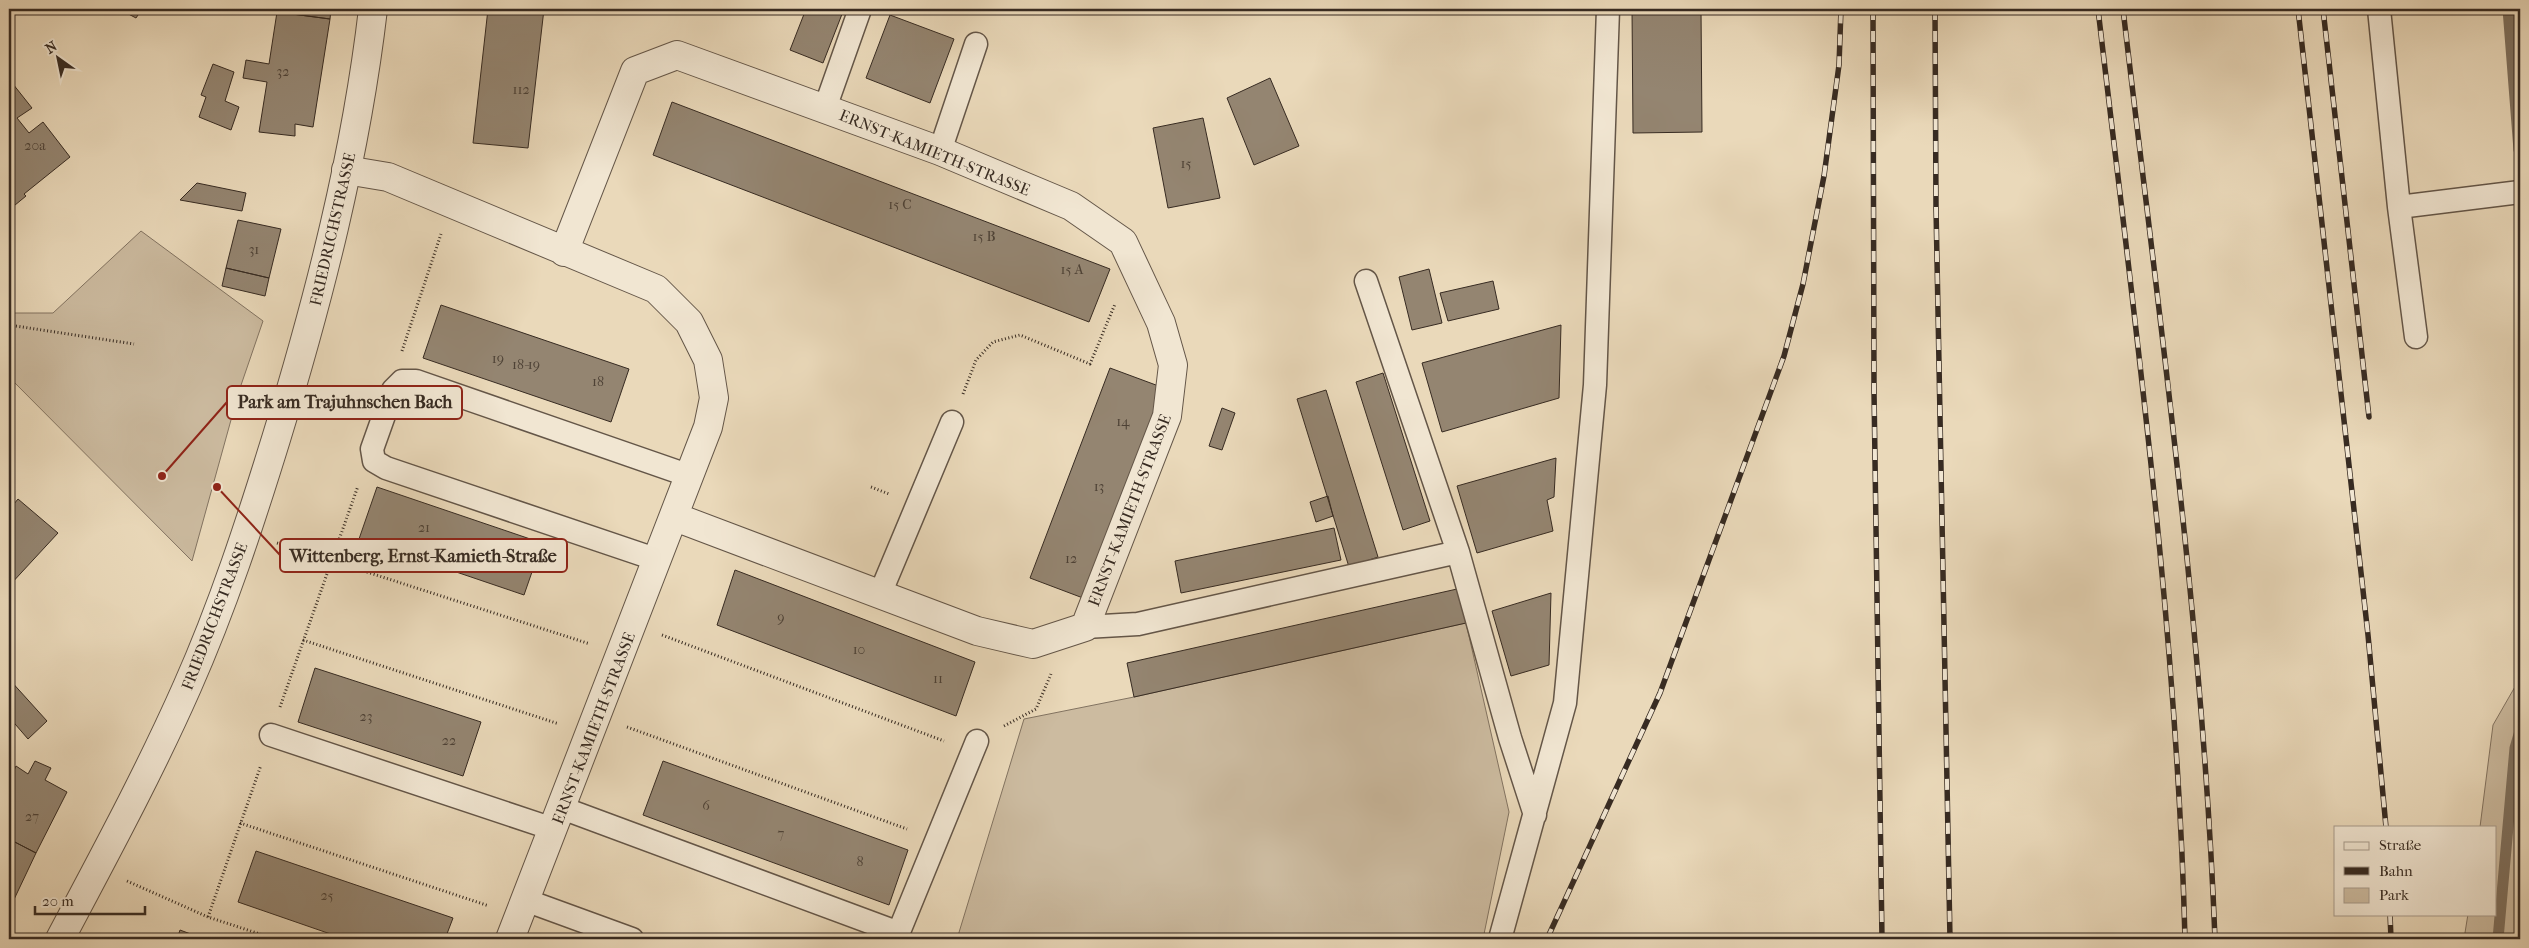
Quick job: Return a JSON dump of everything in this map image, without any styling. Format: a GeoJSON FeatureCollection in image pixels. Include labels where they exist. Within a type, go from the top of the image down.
{"type":"FeatureCollection","features":[{"type":"Feature","properties":{"kind":"street","name":"FRIEDRICHSTRASSE"},"geometry":{"type":"LineString","coordinates":[[60,939],[98,868],[187,686],[224,596],[246,533],[313,313],[346,170],[373,9]]}},
{"type":"Feature","properties":{"kind":"street","name":"ERNST-KAMIETH-STRASSE"},"geometry":{"type":"LineString","coordinates":[[564,252],[635,70],[677,55],[940,151],[1071,206],[1122,242],[1161,324],[1173,364],[1167,416],[1085,627],[1033,644],[977,631],[674,517]]}},
{"type":"Feature","properties":{"kind":"street","name":"ERNST-KAMIETH-STRASSE"},"geometry":{"type":"LineString","coordinates":[[346,170],[388,177],[450,205],[656,290],[689,322],[708,360],[714,398],[708,427],[634,624],[518,919]]}},
{"type":"Feature","properties":{"kind":"lane"},"geometry":{"type":"LineString","coordinates":[[824,108],[860,9]]}},
{"type":"Feature","properties":{"kind":"lane"},"geometry":{"type":"LineString","coordinates":[[1500,939],[1566,703],[1595,385],[1608,9]]}},
{"type":"Feature","properties":{"kind":"lane"},"geometry":{"type":"LineString","coordinates":[[2379,9],[2399,207],[2416,337]]}},
{"type":"Feature","properties":{"kind":"lane"},"geometry":{"type":"LineString","coordinates":[[940,151],[976,44]]}},
{"type":"Feature","properties":{"kind":"lane"},"geometry":{"type":"LineString","coordinates":[[2399,207],[2520,192]]}},
{"type":"Feature","properties":{"kind":"lane"},"geometry":{"type":"LineString","coordinates":[[1366,281],[1458,552],[1510,738],[1535,815]]}},
{"type":"Feature","properties":{"kind":"lane"},"geometry":{"type":"LineString","coordinates":[[658,560],[386,468],[374,461],[372,449],[393,390],[402,381],[416,381],[690,476]]}},
{"type":"Feature","properties":{"kind":"lane"},"geometry":{"type":"LineString","coordinates":[[880,594],[952,422]]}},
{"type":"Feature","properties":{"kind":"lane"},"geometry":{"type":"LineString","coordinates":[[1085,627],[1138,624],[1458,552]]}},
{"type":"Feature","properties":{"kind":"lane"},"geometry":{"type":"LineString","coordinates":[[271,735],[557,818],[897,936],[975,746]]}},
{"type":"Feature","properties":{"kind":"lane"},"geometry":{"type":"LineString","coordinates":[[518,919],[632,939]]}},
{"type":"Feature","properties":{"kind":"path"},"geometry":{"type":"LineString","coordinates":[[402,381],[397,364],[450,205]]}},
{"type":"Feature","properties":{"kind":"path"},"geometry":{"type":"LineString","coordinates":[[952,422],[976,360],[993,342],[1020,335],[1090,364],[1132,262]]}},
{"type":"Feature","properties":{"kind":"path"},"geometry":{"type":"LineString","coordinates":[[9,325],[134,344]]}},
{"type":"Feature","properties":{"kind":"path"},"geometry":{"type":"LineString","coordinates":[[208,917],[363,472],[374,461]]}},
{"type":"Feature","properties":{"kind":"path"},"geometry":{"type":"LineString","coordinates":[[246,533],[332,559],[622,654]]}},
{"type":"Feature","properties":{"kind":"path"},"geometry":{"type":"LineString","coordinates":[[634,624],[975,746],[1036,709],[1060,651],[1058,635]]}},
{"type":"Feature","properties":{"kind":"path"},"geometry":{"type":"LineString","coordinates":[[303,640],[594,725],[936,840]]}},
{"type":"Feature","properties":{"kind":"path"},"geometry":{"type":"LineString","coordinates":[[240,823],[518,919]]}},
{"type":"Feature","properties":{"kind":"path"},"geometry":{"type":"LineString","coordinates":[[98,868],[208,917],[275,939]]}},
{"type":"Feature","properties":{"kind":"green space"},"geometry":{"type":"Polygon","coordinates":[[[141,231],[263,321],[239,391],[192,561],[9,377],[9,313],[53,313],[141,231]]]}},
{"type":"Feature","properties":{"kind":"green space"},"geometry":{"type":"Polygon","coordinates":[[[1466,623],[1509,812],[1483,939],[957,939],[1024,719],[1134,697],[1466,623]]]}},
{"type":"Feature","properties":{"kind":"green space"},"geometry":{"type":"Polygon","coordinates":[[[2520,678],[2520,939],[2464,939],[2468,916],[2496,916],[2496,826],[2480,826],[2493,725],[2520,678]]]}},
{"type":"Feature","properties":{"kind":"building"},"geometry":{"type":"Polygon","coordinates":[[[119,9],[142,9],[136,18],[119,9]]]}},
{"type":"Feature","properties":{"kind":"building"},"geometry":{"type":"Polygon","coordinates":[[[278,9],[331,9],[330,19],[277,12],[278,9]]]}},
{"type":"Feature","properties":{"kind":"building"},"geometry":{"type":"Polygon","coordinates":[[[488,9],[544,9],[528,148],[473,143],[488,9]]]}},
{"type":"Feature","properties":{"kind":"building"},"geometry":{"type":"Polygon","coordinates":[[[806,9],[844,9],[823,63],[790,50],[806,9]]]}},
{"type":"Feature","properties":{"kind":"building"},"geometry":{"type":"Polygon","coordinates":[[[1632,9],[1701,9],[1702,132],[1633,133],[1632,9]]]}},
{"type":"Feature","properties":{"kind":"building"},"geometry":{"type":"Polygon","coordinates":[[[277,12],[330,19],[313,127],[295,124],[295,136],[259,132],[267,82],[243,78],[246,60],[269,64],[277,12]]]}},
{"type":"Feature","properties":{"kind":"building"},"geometry":{"type":"Polygon","coordinates":[[[890,15],[954,39],[930,103],[866,78],[890,15]]]}},
{"type":"Feature","properties":{"kind":"building"},"geometry":{"type":"Polygon","coordinates":[[[213,64],[234,72],[225,101],[239,107],[231,130],[199,117],[206,97],[201,95],[213,64]]]}},
{"type":"Feature","properties":{"kind":"building"},"geometry":{"type":"Polygon","coordinates":[[[1270,78],[1299,146],[1254,165],[1227,98],[1270,78]]]}},
{"type":"Feature","properties":{"kind":"building"},"geometry":{"type":"Polygon","coordinates":[[[9,79],[32,108],[17,118],[29,133],[43,122],[70,157],[24,194],[26,196],[9,210],[9,79]]]}},
{"type":"Feature","properties":{"kind":"building"},"geometry":{"type":"Polygon","coordinates":[[[672,102],[1110,269],[1089,322],[653,155],[672,102]]]}},
{"type":"Feature","properties":{"kind":"building"},"geometry":{"type":"Polygon","coordinates":[[[1203,118],[1220,198],[1168,208],[1153,128],[1203,118]]]}},
{"type":"Feature","properties":{"kind":"building"},"geometry":{"type":"Polygon","coordinates":[[[197,183],[246,193],[242,211],[180,200],[197,183]]]}},
{"type":"Feature","properties":{"kind":"building"},"geometry":{"type":"Polygon","coordinates":[[[238,220],[281,229],[269,278],[226,268],[238,220]]]}},
{"type":"Feature","properties":{"kind":"building"},"geometry":{"type":"Polygon","coordinates":[[[226,268],[269,278],[265,296],[222,286],[226,268]]]}},
{"type":"Feature","properties":{"kind":"building"},"geometry":{"type":"Polygon","coordinates":[[[1429,269],[1442,323],[1412,330],[1399,277],[1429,269]]]}},
{"type":"Feature","properties":{"kind":"building"},"geometry":{"type":"Polygon","coordinates":[[[1493,281],[1499,309],[1448,321],[1440,293],[1493,281]]]}},
{"type":"Feature","properties":{"kind":"building"},"geometry":{"type":"Polygon","coordinates":[[[441,305],[629,369],[611,422],[423,358],[441,305]]]}},
{"type":"Feature","properties":{"kind":"building"},"geometry":{"type":"Polygon","coordinates":[[[1561,325],[1559,398],[1442,432],[1422,363],[1561,325]]]}},
{"type":"Feature","properties":{"kind":"building"},"geometry":{"type":"Polygon","coordinates":[[[1110,368],[1164,388],[1083,598],[1030,578],[1110,368]]]}},
{"type":"Feature","properties":{"kind":"building"},"geometry":{"type":"Polygon","coordinates":[[[1383,373],[1430,521],[1403,530],[1356,382],[1383,373]]]}},
{"type":"Feature","properties":{"kind":"building"},"geometry":{"type":"Polygon","coordinates":[[[1326,390],[1378,557],[1349,567],[1297,399],[1326,390]]]}},
{"type":"Feature","properties":{"kind":"building"},"geometry":{"type":"Polygon","coordinates":[[[1222,408],[1235,413],[1222,450],[1209,446],[1222,408]]]}},
{"type":"Feature","properties":{"kind":"building"},"geometry":{"type":"Polygon","coordinates":[[[1556,458],[1554,497],[1547,500],[1553,531],[1477,553],[1457,486],[1556,458]]]}},
{"type":"Feature","properties":{"kind":"building"},"geometry":{"type":"Polygon","coordinates":[[[377,487],[542,543],[524,595],[359,539],[377,487]]]}},
{"type":"Feature","properties":{"kind":"building"},"geometry":{"type":"Polygon","coordinates":[[[1328,496],[1333,516],[1316,522],[1310,502],[1328,496]]]}},
{"type":"Feature","properties":{"kind":"building"},"geometry":{"type":"Polygon","coordinates":[[[18,499],[58,533],[9,586],[9,510],[18,499]]]}},
{"type":"Feature","properties":{"kind":"building"},"geometry":{"type":"Polygon","coordinates":[[[1334,528],[1341,560],[1181,593],[1175,561],[1334,528]]]}},
{"type":"Feature","properties":{"kind":"building"},"geometry":{"type":"Polygon","coordinates":[[[735,570],[975,662],[956,716],[717,625],[735,570]]]}},
{"type":"Feature","properties":{"kind":"building"},"geometry":{"type":"Polygon","coordinates":[[[1457,589],[1466,623],[1134,697],[1127,663],[1457,589]]]}},
{"type":"Feature","properties":{"kind":"building"},"geometry":{"type":"Polygon","coordinates":[[[1551,593],[1549,665],[1511,676],[1492,611],[1551,593]]]}},
{"type":"Feature","properties":{"kind":"building"},"geometry":{"type":"Polygon","coordinates":[[[315,668],[481,722],[463,776],[298,722],[315,668]]]}},
{"type":"Feature","properties":{"kind":"building"},"geometry":{"type":"Polygon","coordinates":[[[9,679],[47,721],[28,739],[9,717],[9,679]]]}},
{"type":"Feature","properties":{"kind":"building"},"geometry":{"type":"Polygon","coordinates":[[[35,761],[51,768],[45,780],[67,792],[36,853],[9,839],[9,781],[16,766],[28,774],[35,761]]]}},
{"type":"Feature","properties":{"kind":"building"},"geometry":{"type":"Polygon","coordinates":[[[663,761],[908,850],[889,905],[643,815],[663,761]]]}},
{"type":"Feature","properties":{"kind":"building"},"geometry":{"type":"Polygon","coordinates":[[[9,839],[36,853],[9,910],[9,839]]]}},
{"type":"Feature","properties":{"kind":"building"},"geometry":{"type":"Polygon","coordinates":[[[256,851],[453,918],[445,939],[345,939],[238,902],[256,851]]]}},
{"type":"Feature","properties":{"kind":"building"},"geometry":{"type":"Polygon","coordinates":[[[180,930],[204,939],[177,939],[180,930]]]}},
{"type":"Feature","properties":{"kind":"waterway"},"geometry":{"type":"LineString","coordinates":[[2508,9],[2519,150]]}},
{"type":"Feature","properties":{"kind":"waterway"},"geometry":{"type":"LineString","coordinates":[[2498,939],[2515,748],[2520,731]]}},
{"type":"Feature","properties":{"kind":"railway"},"geometry":{"type":"LineString","coordinates":[[1547,939],[1660,693],[1784,356],[1803,284],[1824,176],[1839,65],[1841,9]]}},
{"type":"Feature","properties":{"kind":"railway"},"geometry":{"type":"LineString","coordinates":[[1873,9],[1874,391],[1882,939]]}},
{"type":"Feature","properties":{"kind":"railway"},"geometry":{"type":"LineString","coordinates":[[1935,9],[1936,207],[1950,939]]}},
{"type":"Feature","properties":{"kind":"railway"},"geometry":{"type":"LineString","coordinates":[[2098,9],[2139,357],[2163,589],[2173,706],[2185,939]]}},
{"type":"Feature","properties":{"kind":"railway"},"geometry":{"type":"LineString","coordinates":[[2123,9],[2165,357],[2190,590],[2201,706],[2215,939]]}},
{"type":"Feature","properties":{"kind":"railway"},"geometry":{"type":"LineString","coordinates":[[2298,9],[2368,635],[2386,826]]}},
{"type":"Feature","properties":{"kind":"railway"},"geometry":{"type":"LineString","coordinates":[[2323,9],[2369,417]]}},
{"type":"Feature","properties":{"kind":"railway"},"geometry":{"type":"LineString","coordinates":[[2390,916],[2391,939]]}},
{"type":"Feature","properties":{"kind":"place","name":"Park am Trajuhnschen Bach"},"geometry":{"type":"Point","coordinates":[162,476]}},
{"type":"Feature","properties":{"kind":"place","name":"Wittenberg, Ernst-Kamieth-Straße"},"geometry":{"type":"Point","coordinates":[217,487]}}]}
